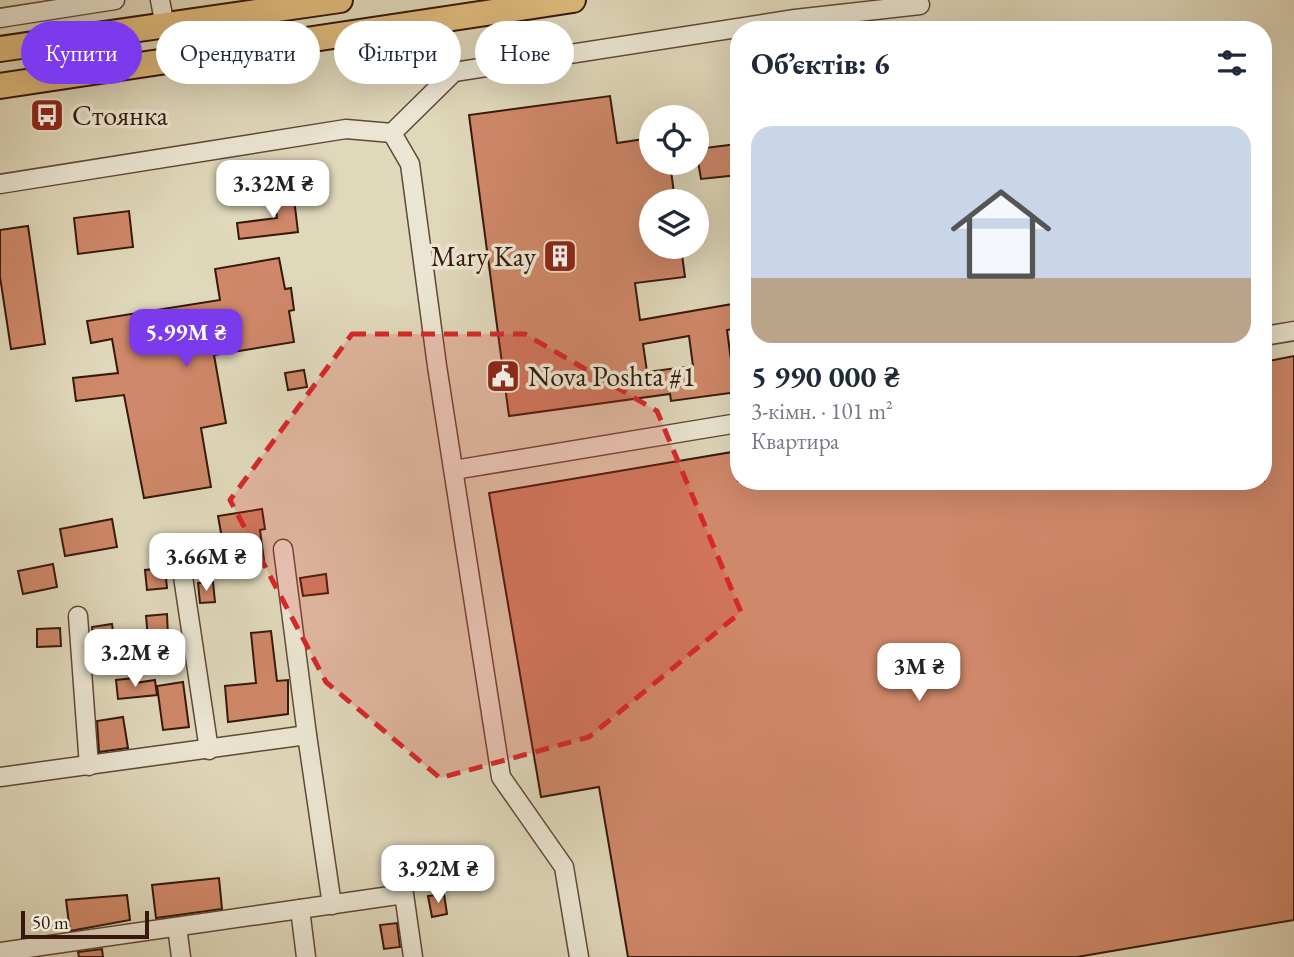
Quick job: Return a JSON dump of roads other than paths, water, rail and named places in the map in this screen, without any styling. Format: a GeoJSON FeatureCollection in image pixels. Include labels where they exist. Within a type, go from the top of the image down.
{"type":"FeatureCollection","features":[{"type":"Feature","properties":{"kind":"highway"},"geometry":{"type":"LineString","coordinates":[[199,21],[340,0]]}},
{"type":"Feature","properties":{"kind":"highway"},"geometry":{"type":"LineString","coordinates":[[0,86],[573,0]]}},
{"type":"Feature","properties":{"kind":"highway"},"geometry":{"type":"LineString","coordinates":[[0,50],[156,27]]}},
{"type":"Feature","properties":{"kind":"street"},"geometry":{"type":"LineString","coordinates":[[0,18],[115,0]]}},
{"type":"Feature","properties":{"kind":"street"},"geometry":{"type":"LineString","coordinates":[[160,0],[164,21]]}},
{"type":"Feature","properties":{"kind":"street"},"geometry":{"type":"LineString","coordinates":[[782,21],[920,5]]}},
{"type":"Feature","properties":{"kind":"street"},"geometry":{"type":"LineString","coordinates":[[0,184],[346,129],[392,133],[454,72],[730,29]]}},
{"type":"Feature","properties":{"kind":"street"},"geometry":{"type":"LineString","coordinates":[[392,133],[410,164],[501,777],[564,867],[579,957]]}},
{"type":"Feature","properties":{"kind":"street"},"geometry":{"type":"LineString","coordinates":[[1272,335],[1294,331]]}},
{"type":"Feature","properties":{"kind":"street"},"geometry":{"type":"LineString","coordinates":[[454,470],[730,424]]}},
{"type":"Feature","properties":{"kind":"street"},"geometry":{"type":"LineString","coordinates":[[283,549],[332,905]]}},
{"type":"Feature","properties":{"kind":"street"},"geometry":{"type":"LineString","coordinates":[[180,550],[209,750]]}},
{"type":"Feature","properties":{"kind":"street"},"geometry":{"type":"LineString","coordinates":[[78,616],[89,766]]}},
{"type":"Feature","properties":{"kind":"street"},"geometry":{"type":"LineString","coordinates":[[0,777],[307,735]]}},
{"type":"Feature","properties":{"kind":"street"},"geometry":{"type":"LineString","coordinates":[[0,953],[69,950],[177,927],[404,894],[413,957]]}},
{"type":"Feature","properties":{"kind":"street"},"geometry":{"type":"LineString","coordinates":[[300,909],[306,957]]}},
{"type":"Feature","properties":{"kind":"street"},"geometry":{"type":"LineString","coordinates":[[177,927],[181,957]]}},
{"type":"Feature","properties":{"kind":"place","name":"Стоянка"},"geometry":{"type":"Point","coordinates":[47,115]}},
{"type":"Feature","properties":{"kind":"place","name":"Mary Kay"},"geometry":{"type":"Point","coordinates":[560,256]}},
{"type":"Feature","properties":{"kind":"place","name":"Nova Poshta #1"},"geometry":{"type":"Point","coordinates":[503,376]}}]}
